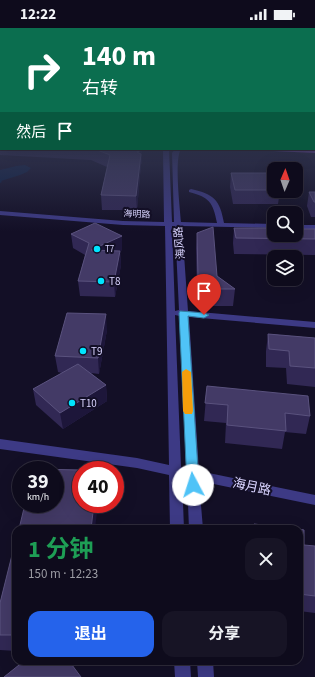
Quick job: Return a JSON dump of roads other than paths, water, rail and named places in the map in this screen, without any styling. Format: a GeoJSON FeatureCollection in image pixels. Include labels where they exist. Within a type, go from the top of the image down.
{"type":"FeatureCollection","features":[{"type":"Feature","properties":{"kind":"street","name":"海风路"},"geometry":{"type":"LineString","coordinates":[[168,170],[196,525]]}},
{"type":"Feature","properties":{"kind":"street","name":"海风路"},"geometry":{"type":"LineString","coordinates":[[173,225],[175,170]]}},
{"type":"Feature","properties":{"kind":"street"},"geometry":{"type":"LineString","coordinates":[[191,190],[204,193],[213,199],[221,226]]}},
{"type":"Feature","properties":{"kind":"street","name":"海明路"},"geometry":{"type":"LineString","coordinates":[[0,213],[123,223],[267,226]]}},
{"type":"Feature","properties":{"kind":"street"},"geometry":{"type":"LineString","coordinates":[[303,227],[315,227]]}},
{"type":"Feature","properties":{"kind":"street","name":"海风路"},"geometry":{"type":"LineString","coordinates":[[177,525],[175,470],[178,313]]}},
{"type":"Feature","properties":{"kind":"street"},"geometry":{"type":"LineString","coordinates":[[178,313],[315,325]]}},
{"type":"Feature","properties":{"kind":"street","name":"海月路"},"geometry":{"type":"LineString","coordinates":[[0,444],[137,463],[315,500]]}},
{"type":"Feature","properties":{"kind":"street"},"geometry":{"type":"LineString","coordinates":[[182,665],[183,677]]}},
{"type":"Feature","properties":{"kind":"street"},"geometry":{"type":"LineString","coordinates":[[205,665],[206,677]]}},
{"type":"Feature","properties":{"kind":"water"},"geometry":{"type":"Polygon","coordinates":[[[0,170],[29,170],[20,175],[1,181],[2,182],[0,183],[0,170]]]}},
{"type":"Feature","properties":{"kind":"place","name":"T7"},"geometry":{"type":"Point","coordinates":[97,249]}},
{"type":"Feature","properties":{"kind":"place","name":"T8"},"geometry":{"type":"Point","coordinates":[101,281]}},
{"type":"Feature","properties":{"kind":"place","name":"T9"},"geometry":{"type":"Point","coordinates":[83,351]}},
{"type":"Feature","properties":{"kind":"place","name":"T10"},"geometry":{"type":"Point","coordinates":[72,403]}}]}
